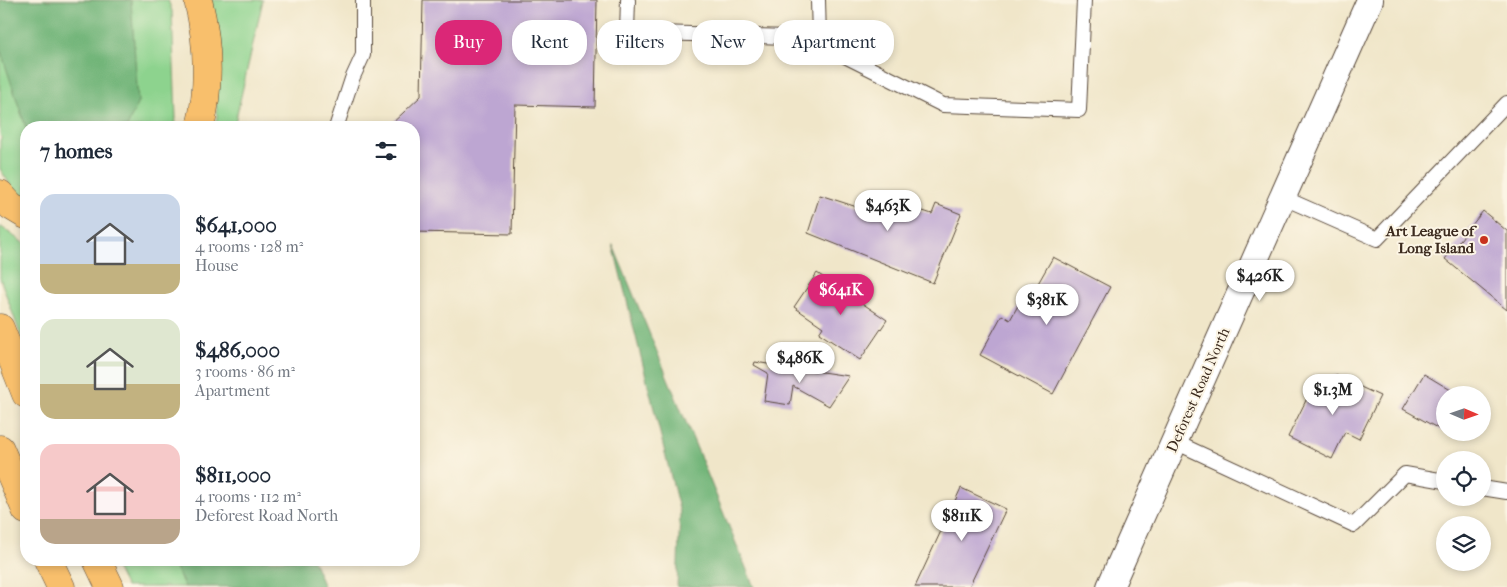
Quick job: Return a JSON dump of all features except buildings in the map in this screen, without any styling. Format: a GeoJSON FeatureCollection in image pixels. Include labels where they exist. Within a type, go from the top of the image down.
{"type":"FeatureCollection","features":[{"type":"Feature","properties":{"kind":"highway"},"geometry":{"type":"LineString","coordinates":[[198,0],[205,47],[206,85],[201,121]]}},
{"type":"Feature","properties":{"kind":"highway"},"geometry":{"type":"LineString","coordinates":[[0,194],[11,206],[20,211]]}},
{"type":"Feature","properties":{"kind":"highway"},"geometry":{"type":"LineString","coordinates":[[0,328],[20,379]]}},
{"type":"Feature","properties":{"kind":"highway"},"geometry":{"type":"LineString","coordinates":[[0,449],[20,496]]}},
{"type":"Feature","properties":{"kind":"highway"},"geometry":{"type":"LineString","coordinates":[[51,566],[61,587]]}},
{"type":"Feature","properties":{"kind":"highway"},"geometry":{"type":"LineString","coordinates":[[100,566],[110,587]]}},
{"type":"Feature","properties":{"kind":"street","name":"Deforest Road North"},"geometry":{"type":"LineString","coordinates":[[1110,587],[1284,198],[1370,0]]}},
{"type":"Feature","properties":{"kind":"lane"},"geometry":{"type":"LineString","coordinates":[[338,121],[362,55],[363,0]]}},
{"type":"Feature","properties":{"kind":"lane"},"geometry":{"type":"LineString","coordinates":[[628,0],[627,32],[774,37]]}},
{"type":"Feature","properties":{"kind":"lane"},"geometry":{"type":"LineString","coordinates":[[818,0],[819,20]]}},
{"type":"Feature","properties":{"kind":"lane"},"geometry":{"type":"LineString","coordinates":[[863,65],[943,105],[1079,110],[1084,0]]}},
{"type":"Feature","properties":{"kind":"lane"},"geometry":{"type":"LineString","coordinates":[[1284,198],[1377,239],[1507,103]]}},
{"type":"Feature","properties":{"kind":"lane"},"geometry":{"type":"LineString","coordinates":[[1175,442],[1354,525],[1405,474],[1436,479]]}},
{"type":"Feature","properties":{"kind":"lane"},"geometry":{"type":"LineString","coordinates":[[1491,489],[1507,492]]}},
{"type":"Feature","properties":{"kind":"green space"},"geometry":{"type":"Polygon","coordinates":[[[0,0],[168,0],[172,11],[175,121],[20,121],[20,197],[0,169],[0,140],[2,138],[0,135],[0,0]]]}},
{"type":"Feature","properties":{"kind":"green space"},"geometry":{"type":"Polygon","coordinates":[[[0,0],[131,0],[138,102],[130,121],[24,121],[0,49],[0,0]]]}},
{"type":"Feature","properties":{"kind":"green space"},"geometry":{"type":"Polygon","coordinates":[[[208,0],[263,0],[235,121],[216,121],[208,0]]]}},
{"type":"Feature","properties":{"kind":"green space"},"geometry":{"type":"Polygon","coordinates":[[[0,226],[20,241],[20,333],[0,278],[0,226]]]}},
{"type":"Feature","properties":{"kind":"green space"},"geometry":{"type":"Polygon","coordinates":[[[613,245],[754,587],[677,587],[680,513],[613,245]]]}},
{"type":"Feature","properties":{"kind":"green space"},"geometry":{"type":"Polygon","coordinates":[[[115,566],[174,566],[185,587],[126,587],[115,566]]]}},
{"type":"Feature","properties":{"kind":"green space"},"geometry":{"type":"Polygon","coordinates":[[[174,566],[315,566],[324,587],[185,587],[174,566]]]}},
{"type":"Feature","properties":{"kind":"place","name":"Art League of Long Island"},"geometry":{"type":"Point","coordinates":[1484,240]}}]}
